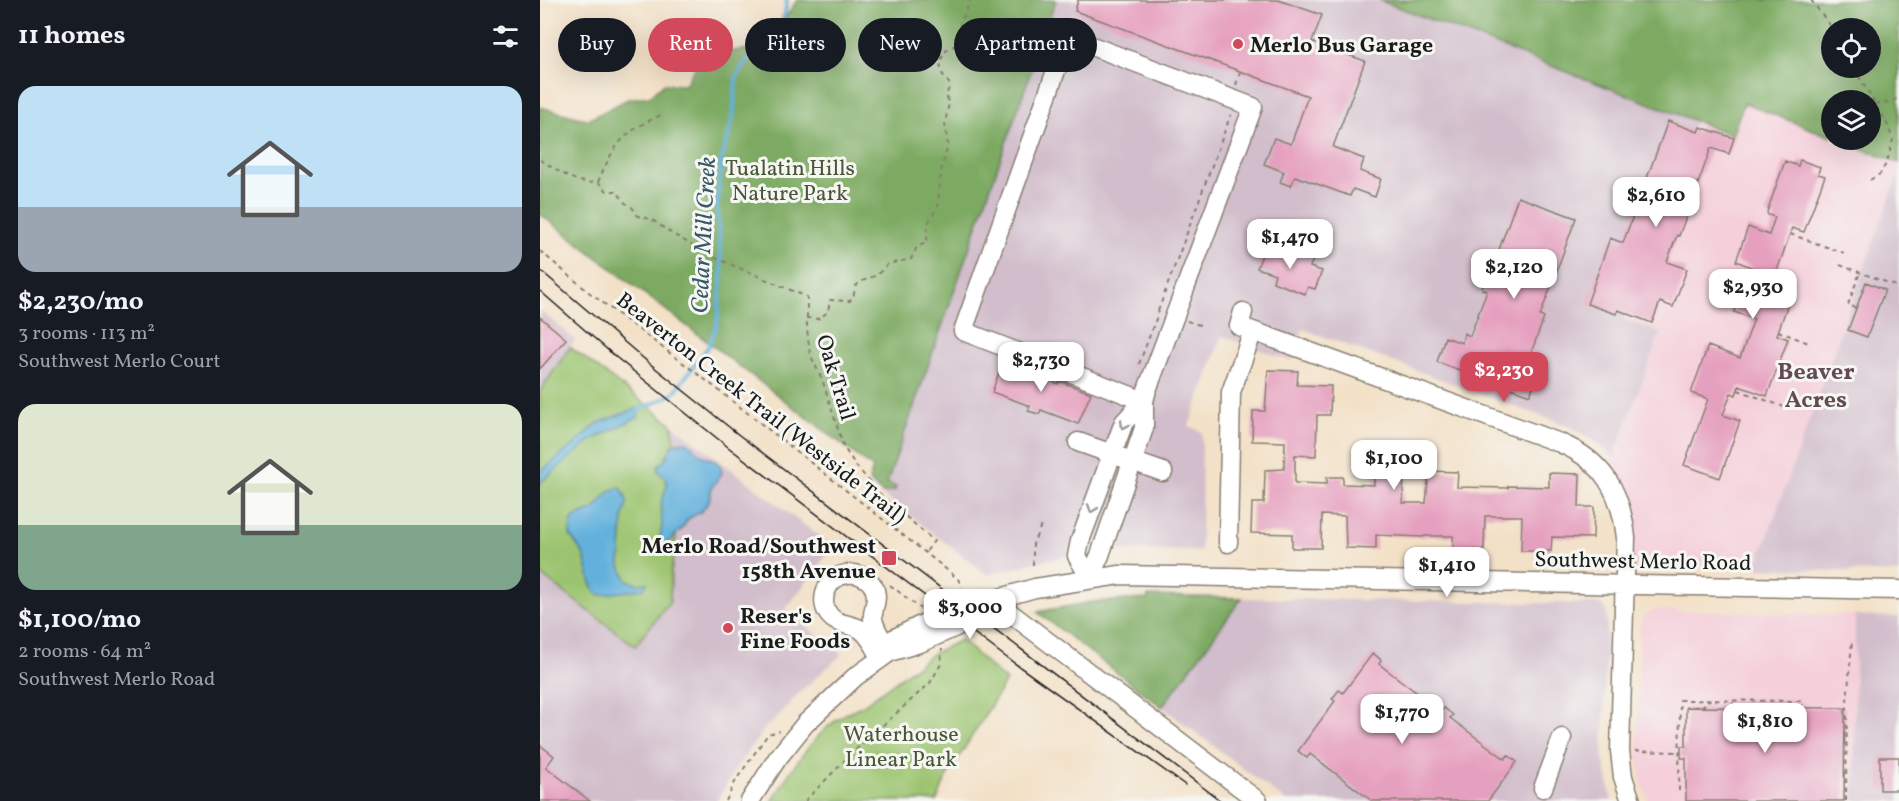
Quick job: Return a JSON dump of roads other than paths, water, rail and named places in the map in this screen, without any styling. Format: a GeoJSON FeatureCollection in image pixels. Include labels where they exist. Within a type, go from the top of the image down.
{"type":"FeatureCollection","features":[{"type":"Feature","properties":{"kind":"street"},"geometry":{"type":"LineString","coordinates":[[1090,578],[1144,428],[1144,401],[1252,107],[1068,37],[963,328],[965,333],[1144,401]]}},
{"type":"Feature","properties":{"kind":"street"},"geometry":{"type":"LineString","coordinates":[[1244,312],[1239,326],[1578,450],[1604,473],[1622,511],[1626,538],[1620,751],[1623,777],[1631,801]]}},
{"type":"Feature","properties":{"kind":"street"},"geometry":{"type":"LineString","coordinates":[[1228,543],[1231,392],[1253,331]]}},
{"type":"Feature","properties":{"kind":"street"},"geometry":{"type":"LineString","coordinates":[[1090,578],[1077,556],[1080,541],[1124,422],[1144,401]]}},
{"type":"Feature","properties":{"kind":"street"},"geometry":{"type":"LineString","coordinates":[[1078,442],[1162,472]]}},
{"type":"Feature","properties":{"kind":"street"},"geometry":{"type":"LineString","coordinates":[[855,574],[864,576],[875,590],[874,623],[885,655],[861,628],[843,624],[833,619],[828,613],[824,605],[826,589],[838,576],[855,574]]}},
{"type":"Feature","properties":{"kind":"street","name":"Southwest Merlo Road"},"geometry":{"type":"LineString","coordinates":[[750,801],[777,759],[805,724],[830,699],[885,655],[893,639],[944,611],[969,601],[993,600],[1035,588],[1122,575],[1899,590]]}},
{"type":"Feature","properties":{"kind":"street"},"geometry":{"type":"LineString","coordinates":[[993,600],[1258,801]]}},
{"type":"Feature","properties":{"kind":"street"},"geometry":{"type":"LineString","coordinates":[[1543,788],[1562,738]]}},
{"type":"Feature","properties":{"kind":"water"},"geometry":{"type":"Polygon","coordinates":[[[638,408],[638,417],[590,441],[540,483],[540,472],[598,423],[638,408]]]}},
{"type":"Feature","properties":{"kind":"water"},"geometry":{"type":"Polygon","coordinates":[[[688,443],[701,455],[716,461],[722,473],[712,487],[709,501],[702,511],[688,519],[681,530],[664,545],[659,544],[662,525],[661,504],[667,485],[666,479],[658,471],[659,464],[664,462],[672,445],[688,443]]]}},
{"type":"Feature","properties":{"kind":"water"},"geometry":{"type":"Polygon","coordinates":[[[620,487],[627,504],[623,518],[620,566],[627,580],[637,584],[647,583],[643,589],[600,595],[595,592],[590,580],[584,555],[570,535],[571,522],[575,517],[594,509],[610,491],[620,487]]]}},
{"type":"Feature","properties":{"kind":"waterway","name":"Cedar Mill Creek"},"geometry":{"type":"LineString","coordinates":[[635,412],[673,394],[708,347],[717,325],[722,273],[717,205],[721,161],[733,118],[736,79],[744,64],[777,35],[787,0]]}},
{"type":"Feature","properties":{"kind":"tram line"},"geometry":{"type":"LineString","coordinates":[[540,270],[649,363],[739,435],[1221,801]]}},
{"type":"Feature","properties":{"kind":"tram line"},"geometry":{"type":"LineString","coordinates":[[540,291],[617,358],[728,447],[1003,655],[1185,785]]}},
{"type":"Feature","properties":{"kind":"place","name":"Merlo Bus Garage"},"geometry":{"type":"Point","coordinates":[1238,44]}},
{"type":"Feature","properties":{"kind":"place","name":"Merlo Road/Southwest 158th Avenue"},"geometry":{"type":"Point","coordinates":[889,558]}},
{"type":"Feature","properties":{"kind":"place","name":"Reser's Fine Foods"},"geometry":{"type":"Point","coordinates":[728,628]}},
{"type":"Feature","properties":{"kind":"district","name":"Beaver Acres"},"geometry":{"type":"Point","coordinates":[1816,385]}},
{"type":"Feature","properties":{"kind":"park label","name":"Tualatin Hills Nature Park"},"geometry":{"type":"Point","coordinates":[790,180]}},
{"type":"Feature","properties":{"kind":"park label","name":"Waterhouse Linear Park"},"geometry":{"type":"Point","coordinates":[901,746]}}]}
